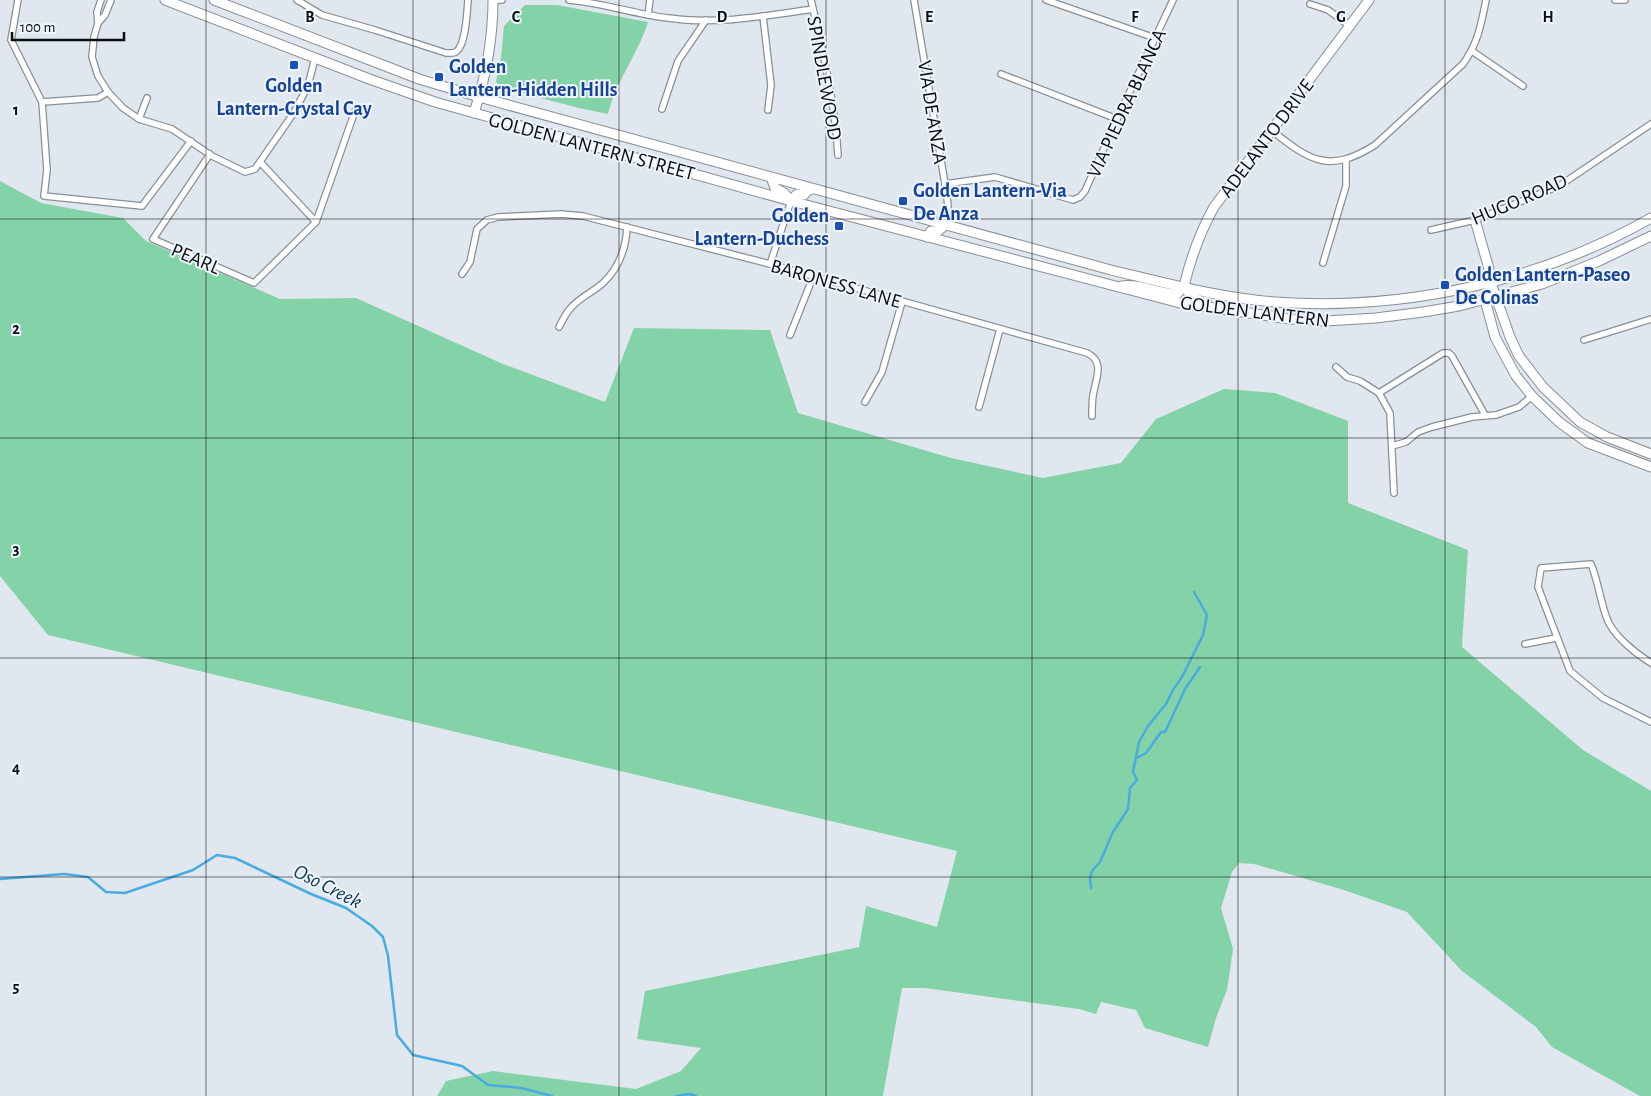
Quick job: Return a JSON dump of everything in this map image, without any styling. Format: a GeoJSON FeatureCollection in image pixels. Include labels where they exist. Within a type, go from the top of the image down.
{"type":"FeatureCollection","features":[{"type":"Feature","properties":{"kind":"main road","name":"GOLDEN LANTERN STREET"},"geometry":{"type":"LineString","coordinates":[[165,0],[427,99],[791,201],[942,241]]}},
{"type":"Feature","properties":{"kind":"main road","name":"GOLDEN LANTERN STREET"},"geometry":{"type":"LineString","coordinates":[[214,0],[224,2],[419,79],[945,225]]}},
{"type":"Feature","properties":{"kind":"main road"},"geometry":{"type":"LineString","coordinates":[[474,113],[485,77],[490,46],[493,0]]}},
{"type":"Feature","properties":{"kind":"main road","name":"ADELANTO DRIVE"},"geometry":{"type":"LineString","coordinates":[[1184,286],[1201,229],[1214,207],[1369,0]]}},
{"type":"Feature","properties":{"kind":"main road"},"geometry":{"type":"LineString","coordinates":[[771,177],[775,188],[779,189],[791,201],[797,194],[804,195],[812,189]]}},
{"type":"Feature","properties":{"kind":"main road","name":"GOLDEN LANTERN"},"geometry":{"type":"LineString","coordinates":[[945,225],[1112,270],[1215,294],[1274,302],[1347,304],[1422,296],[1490,283],[1572,256],[1621,235],[1651,218]]}},
{"type":"Feature","properties":{"kind":"main road"},"geometry":{"type":"LineString","coordinates":[[1475,220],[1489,269],[1490,283],[1519,356],[1543,387],[1580,422],[1593,430],[1651,454]]}},
{"type":"Feature","properties":{"kind":"main road"},"geometry":{"type":"LineString","coordinates":[[927,237],[931,231],[938,230],[945,225],[961,237],[963,245]]}},
{"type":"Feature","properties":{"kind":"main road","name":"GOLDEN LANTERN"},"geometry":{"type":"LineString","coordinates":[[942,241],[963,245],[1116,288],[1180,303],[1290,319],[1325,321],[1423,312],[1485,300],[1570,274],[1651,236]]}},
{"type":"Feature","properties":{"kind":"main road"},"geometry":{"type":"LineString","coordinates":[[1490,283],[1485,300],[1495,337],[1516,376],[1532,396],[1559,422],[1588,443],[1651,467]]}},
{"type":"Feature","properties":{"kind":"main road"},"geometry":{"type":"LineString","coordinates":[[1116,288],[1124,285],[1135,286],[1166,294],[1177,294],[1184,286],[1195,299],[1239,309],[1247,313]]}},
{"type":"Feature","properties":{"kind":"main road"},"geometry":{"type":"LineString","coordinates":[[1532,396],[1543,387]]}},
{"type":"Feature","properties":{"kind":"street"},"geometry":{"type":"LineString","coordinates":[[18,0],[11,40],[42,102],[47,170],[44,196],[142,206],[190,141]]}},
{"type":"Feature","properties":{"kind":"street"},"geometry":{"type":"LineString","coordinates":[[101,0],[97,12],[98,23],[94,37],[92,57],[98,76],[108,92],[123,108],[139,119],[172,129],[210,154],[245,172],[256,169],[293,114],[308,86],[316,58]]}},
{"type":"Feature","properties":{"kind":"street"},"geometry":{"type":"LineString","coordinates":[[98,23],[106,15],[111,0]]}},
{"type":"Feature","properties":{"kind":"street"},"geometry":{"type":"LineString","coordinates":[[297,0],[322,15],[446,53],[453,53],[458,50],[463,39],[468,0]]}},
{"type":"Feature","properties":{"kind":"street"},"geometry":{"type":"LineString","coordinates":[[493,0],[502,0]]}},
{"type":"Feature","properties":{"kind":"street"},"geometry":{"type":"LineString","coordinates":[[569,0],[669,19],[706,20],[763,16],[813,9]]}},
{"type":"Feature","properties":{"kind":"street"},"geometry":{"type":"LineString","coordinates":[[648,15],[650,0]]}},
{"type":"Feature","properties":{"kind":"street","name":"SPINDLEWOOD"},"geometry":{"type":"LineString","coordinates":[[811,0],[832,96],[837,130],[838,155]]}},
{"type":"Feature","properties":{"kind":"street","name":"VIA DE ANZA"},"geometry":{"type":"LineString","coordinates":[[914,0],[945,184],[948,206],[945,225]]}},
{"type":"Feature","properties":{"kind":"street"},"geometry":{"type":"LineString","coordinates":[[1046,0],[1155,38]]}},
{"type":"Feature","properties":{"kind":"street","name":"VIA PIEDRA BLANCA"},"geometry":{"type":"LineString","coordinates":[[945,184],[994,177],[1073,200],[1080,197],[1085,192],[1117,118],[1173,0]]}},
{"type":"Feature","properties":{"kind":"street"},"geometry":{"type":"LineString","coordinates":[[1271,130],[1296,150],[1312,159],[1330,161],[1362,154],[1375,145],[1463,64],[1479,34],[1486,0]]}},
{"type":"Feature","properties":{"kind":"street"},"geometry":{"type":"LineString","coordinates":[[1616,0],[1625,0]]}},
{"type":"Feature","properties":{"kind":"street"},"geometry":{"type":"LineString","coordinates":[[1310,4],[1328,10],[1350,26]]}},
{"type":"Feature","properties":{"kind":"street"},"geometry":{"type":"LineString","coordinates":[[763,16],[770,85],[768,110]]}},
{"type":"Feature","properties":{"kind":"street"},"geometry":{"type":"LineString","coordinates":[[662,109],[678,61],[706,20]]}},
{"type":"Feature","properties":{"kind":"street"},"geometry":{"type":"LineString","coordinates":[[1472,50],[1523,86]]}},
{"type":"Feature","properties":{"kind":"street"},"geometry":{"type":"LineString","coordinates":[[1000,74],[1117,118]]}},
{"type":"Feature","properties":{"kind":"street"},"geometry":{"type":"LineString","coordinates":[[42,102],[98,98],[108,92]]}},
{"type":"Feature","properties":{"kind":"street"},"geometry":{"type":"LineString","coordinates":[[139,119],[147,98]]}},
{"type":"Feature","properties":{"kind":"street"},"geometry":{"type":"LineString","coordinates":[[260,162],[316,222],[355,111]]}},
{"type":"Feature","properties":{"kind":"street","name":"HUGO ROAD"},"geometry":{"type":"LineString","coordinates":[[1431,230],[1475,220],[1559,186],[1651,124]]}},
{"type":"Feature","properties":{"kind":"street","name":"PEARL"},"geometry":{"type":"LineString","coordinates":[[210,154],[153,239],[254,282],[316,222]]}},
{"type":"Feature","properties":{"kind":"street"},"geometry":{"type":"LineString","coordinates":[[1323,263],[1346,186],[1346,159]]}},
{"type":"Feature","properties":{"kind":"street"},"geometry":{"type":"LineString","coordinates":[[770,264],[791,201]]}},
{"type":"Feature","properties":{"kind":"street","name":"BARONESS LANE"},"geometry":{"type":"LineString","coordinates":[[462,274],[470,262],[477,229],[482,223],[492,218],[569,214],[592,218],[770,264],[813,278],[1071,348],[1095,357],[1099,366],[1093,396],[1092,416]]}},
{"type":"Feature","properties":{"kind":"street"},"geometry":{"type":"LineString","coordinates":[[559,327],[567,311],[603,283],[614,269],[626,243],[627,227]]}},
{"type":"Feature","properties":{"kind":"street"},"geometry":{"type":"LineString","coordinates":[[790,335],[813,278]]}},
{"type":"Feature","properties":{"kind":"street"},"geometry":{"type":"LineString","coordinates":[[865,402],[882,372],[902,302]]}},
{"type":"Feature","properties":{"kind":"street"},"geometry":{"type":"LineString","coordinates":[[1584,340],[1651,319]]}},
{"type":"Feature","properties":{"kind":"street"},"geometry":{"type":"LineString","coordinates":[[979,407],[1000,329]]}},
{"type":"Feature","properties":{"kind":"street"},"geometry":{"type":"LineString","coordinates":[[1379,393],[1443,353],[1449,353],[1485,415]]}},
{"type":"Feature","properties":{"kind":"street"},"geometry":{"type":"LineString","coordinates":[[1336,367],[1347,377],[1379,393],[1390,413],[1394,492]]}},
{"type":"Feature","properties":{"kind":"street"},"geometry":{"type":"LineString","coordinates":[[1392,446],[1406,442],[1418,432],[1432,426],[1485,415],[1496,415],[1519,407],[1532,396]]}},
{"type":"Feature","properties":{"kind":"street"},"geometry":{"type":"LineString","coordinates":[[1651,663],[1626,645],[1606,619],[1597,577],[1591,564],[1540,568],[1538,588],[1570,671],[1604,698],[1651,722]]}},
{"type":"Feature","properties":{"kind":"street"},"geometry":{"type":"LineString","coordinates":[[1525,644],[1556,638]]}},
{"type":"Feature","properties":{"kind":"green space"},"geometry":{"type":"Polygon","coordinates":[[[525,5],[557,5],[648,22],[639,45],[616,90],[608,114],[502,88],[496,82],[504,26],[525,5]]]}},
{"type":"Feature","properties":{"kind":"green space"},"geometry":{"type":"Polygon","coordinates":[[[0,181],[41,203],[123,218],[146,241],[280,299],[356,298],[503,364],[605,402],[634,328],[770,330],[798,413],[951,458],[1043,478],[1121,463],[1156,419],[1224,389],[1275,393],[1348,421],[1348,503],[1468,550],[1462,647],[1583,750],[1651,791],[1651,1096],[1640,1096],[1552,1047],[1536,1027],[1462,971],[1407,912],[1344,890],[1254,864],[1239,863],[1232,872],[1221,908],[1233,949],[1227,990],[1216,1018],[1208,1047],[1145,1028],[1136,1010],[1101,1002],[1096,1014],[1079,1009],[925,988],[902,988],[883,1096],[437,1096],[446,1081],[493,1071],[636,1089],[681,1071],[701,1048],[637,1039],[645,991],[859,947],[866,906],[937,927],[957,851],[48,635],[0,576],[0,181]]]}},
{"type":"Feature","properties":{"kind":"waterway"},"geometry":{"type":"LineString","coordinates":[[1091,888],[1090,878],[1092,871],[1100,862],[1113,832],[1128,809],[1130,788],[1137,780],[1133,772],[1139,742],[1148,726],[1166,704],[1203,635],[1207,615],[1194,592]]}},
{"type":"Feature","properties":{"kind":"waterway"},"geometry":{"type":"LineString","coordinates":[[1137,758],[1146,753],[1161,732],[1165,732],[1185,689],[1200,667]]}},
{"type":"Feature","properties":{"kind":"waterway","name":"Oso Creek"},"geometry":{"type":"LineString","coordinates":[[0,879],[64,874],[88,877],[106,892],[125,893],[193,870],[217,855],[235,858],[311,894],[346,908],[372,926],[383,937],[388,956],[397,1035],[413,1055],[462,1066],[488,1085],[521,1088],[552,1096]]}},
{"type":"Feature","properties":{"kind":"waterway","name":"Oso Creek"},"geometry":{"type":"LineString","coordinates":[[676,1096],[690,1094],[696,1096]]}},
{"type":"Feature","properties":{"kind":"place","name":"Golden Lantern-Crystal Cay"},"geometry":{"type":"Point","coordinates":[294,65]}},
{"type":"Feature","properties":{"kind":"place","name":"Golden Lantern-Hidden Hills"},"geometry":{"type":"Point","coordinates":[439,77]}},
{"type":"Feature","properties":{"kind":"place","name":"Golden Lantern-Via De Anza"},"geometry":{"type":"Point","coordinates":[903,201]}},
{"type":"Feature","properties":{"kind":"place","name":"Golden Lantern-Duchess"},"geometry":{"type":"Point","coordinates":[839,226]}},
{"type":"Feature","properties":{"kind":"place","name":"Golden Lantern-Paseo De Colinas"},"geometry":{"type":"Point","coordinates":[1445,285]}}]}
